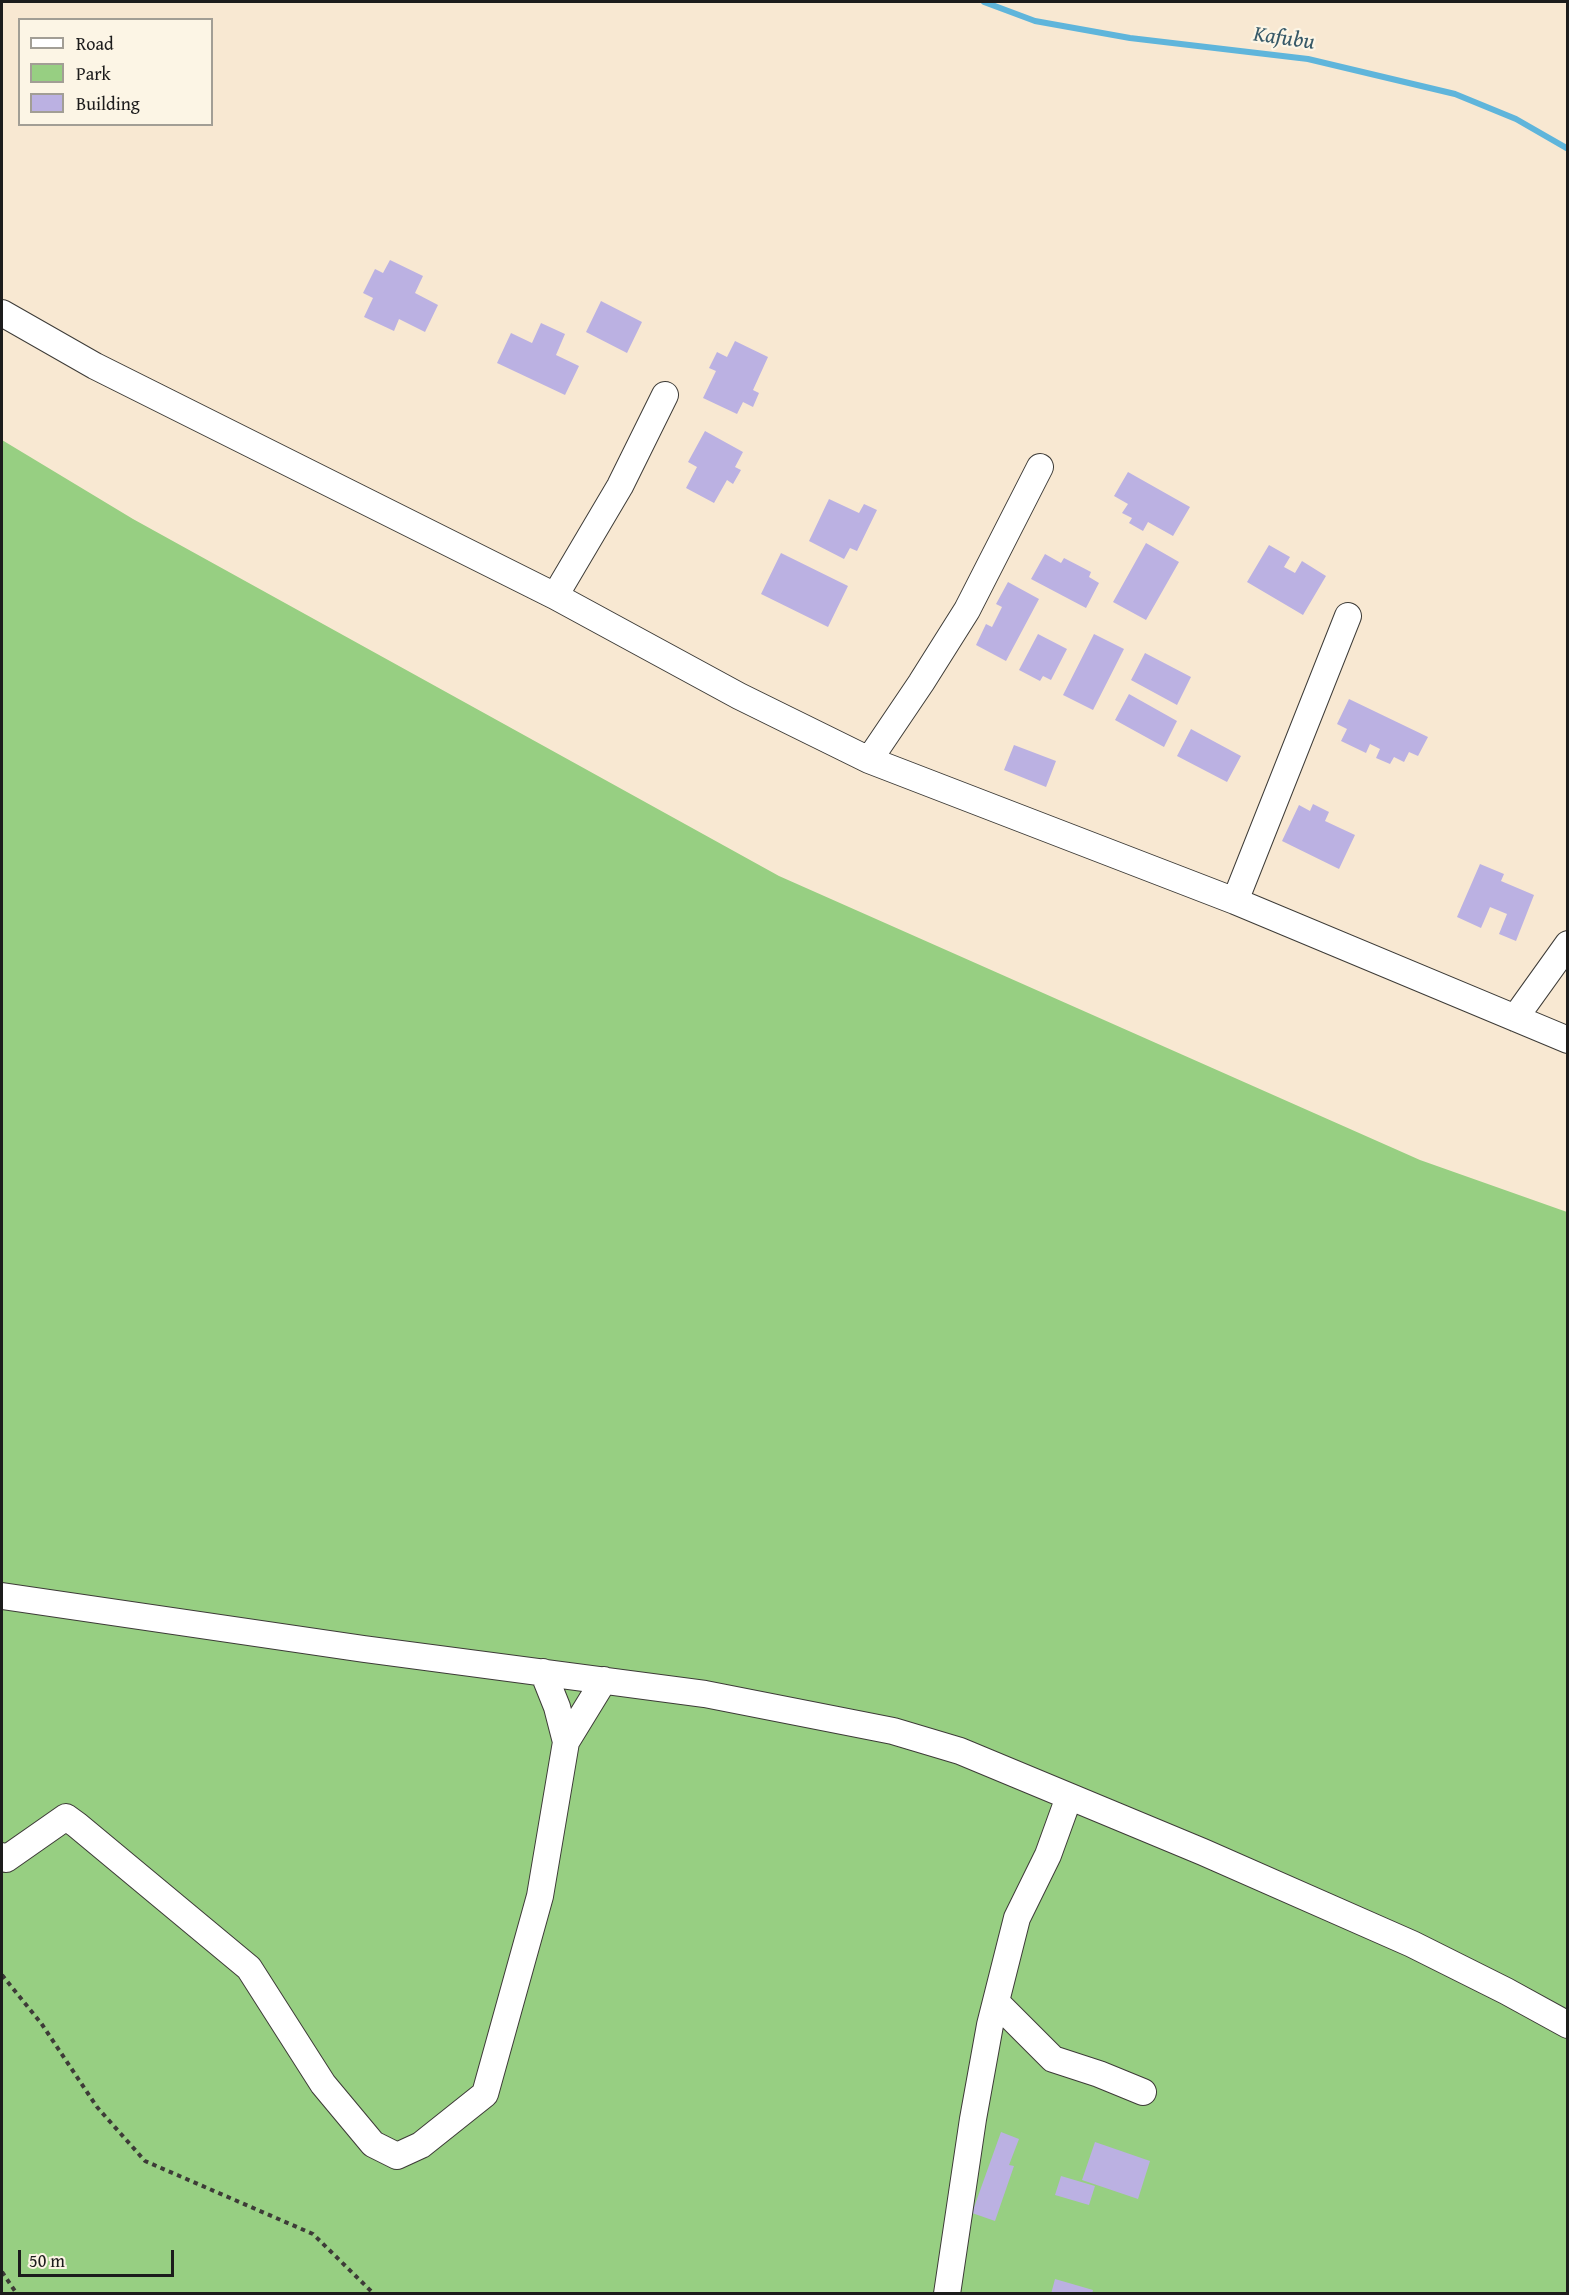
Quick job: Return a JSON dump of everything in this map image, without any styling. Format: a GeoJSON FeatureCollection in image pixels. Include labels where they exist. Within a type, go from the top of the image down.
{"type":"FeatureCollection","features":[{"type":"Feature","properties":{"kind":"street"},"geometry":{"type":"LineString","coordinates":[[2,313],[95,366],[555,596],[739,696],[869,760],[1235,901],[1568,1040]]}},
{"type":"Feature","properties":{"kind":"street"},"geometry":{"type":"LineString","coordinates":[[555,596],[620,486],[665,395]]}},
{"type":"Feature","properties":{"kind":"street"},"geometry":{"type":"LineString","coordinates":[[869,760],[967,610],[1040,467]]}},
{"type":"Feature","properties":{"kind":"street"},"geometry":{"type":"LineString","coordinates":[[1235,901],[1348,616]]}},
{"type":"Feature","properties":{"kind":"street"},"geometry":{"type":"LineString","coordinates":[[1515,1018],[1568,944]]}},
{"type":"Feature","properties":{"kind":"street"},"geometry":{"type":"LineString","coordinates":[[2,1596],[364,1649],[705,1694],[893,1731],[960,1750],[1203,1852],[1412,1944],[1568,2025]]}},
{"type":"Feature","properties":{"kind":"street"},"geometry":{"type":"LineString","coordinates":[[543,1672],[557,1707],[566,1742]]}},
{"type":"Feature","properties":{"kind":"street"},"geometry":{"type":"LineString","coordinates":[[2,1856],[6,1859],[66,1817],[77,1825],[249,1968],[323,2084],[373,2144],[397,2156],[421,2145],[485,2094],[540,1896],[566,1742],[604,1680]]}},
{"type":"Feature","properties":{"kind":"street"},"geometry":{"type":"LineString","coordinates":[[947,2294],[973,2119],[996,2002],[1017,1918],[1048,1855],[1069,1797]]}},
{"type":"Feature","properties":{"kind":"street"},"geometry":{"type":"LineString","coordinates":[[996,2002],[1053,2059],[1143,2092]]}},
{"type":"Feature","properties":{"kind":"path"},"geometry":{"type":"LineString","coordinates":[[2,1975],[41,2023],[97,2107],[145,2161],[313,2234],[374,2294]]}},
{"type":"Feature","properties":{"kind":"path"},"geometry":{"type":"LineString","coordinates":[[2,2272],[17,2294]]}},
{"type":"Feature","properties":{"kind":"green space"},"geometry":{"type":"Polygon","coordinates":[[[2,440],[133,519],[779,876],[1420,1160],[1567,1212],[1567,2293],[2,2293],[2,440]]]}},
{"type":"Feature","properties":{"kind":"building"},"geometry":{"type":"Polygon","coordinates":[[[390,260],[423,276],[415,293],[438,305],[425,332],[399,319],[394,331],[364,317],[373,298],[363,293],[375,269],[383,273],[390,260]]]}},
{"type":"Feature","properties":{"kind":"building"},"geometry":{"type":"Polygon","coordinates":[[[601,301],[642,322],[627,353],[586,332],[601,301]]]}},
{"type":"Feature","properties":{"kind":"building"},"geometry":{"type":"Polygon","coordinates":[[[541,323],[565,334],[556,355],[579,366],[565,395],[497,363],[511,333],[532,343],[541,323]]]}},
{"type":"Feature","properties":{"kind":"building"},"geometry":{"type":"Polygon","coordinates":[[[735,341],[768,357],[753,390],[759,393],[753,407],[743,402],[737,414],[703,398],[716,371],[709,368],[717,352],[727,357],[735,341]]]}},
{"type":"Feature","properties":{"kind":"building"},"geometry":{"type":"Polygon","coordinates":[[[705,431],[743,452],[735,467],[741,470],[733,484],[727,480],[714,503],[686,488],[697,467],[688,462],[705,431]]]}},
{"type":"Feature","properties":{"kind":"building"},"geometry":{"type":"Polygon","coordinates":[[[1128,472],[1190,507],[1173,536],[1148,522],[1143,531],[1129,523],[1132,518],[1122,513],[1128,504],[1114,496],[1128,472]]]}},
{"type":"Feature","properties":{"kind":"building"},"geometry":{"type":"Polygon","coordinates":[[[829,499],[859,513],[864,504],[877,510],[857,551],[850,548],[844,559],[809,541],[829,499]]]}},
{"type":"Feature","properties":{"kind":"building"},"geometry":{"type":"Polygon","coordinates":[[[1146,543],[1179,562],[1146,620],[1113,602],[1146,543]]]}},
{"type":"Feature","properties":{"kind":"building"},"geometry":{"type":"Polygon","coordinates":[[[1269,545],[1290,557],[1284,567],[1295,573],[1302,561],[1326,576],[1303,615],[1247,582],[1269,545]]]}},
{"type":"Feature","properties":{"kind":"building"},"geometry":{"type":"Polygon","coordinates":[[[781,553],[848,586],[828,627],[761,594],[781,553]]]}},
{"type":"Feature","properties":{"kind":"building"},"geometry":{"type":"Polygon","coordinates":[[[1045,554],[1061,563],[1064,558],[1091,572],[1089,577],[1099,583],[1086,608],[1031,579],[1045,554]]]}},
{"type":"Feature","properties":{"kind":"building"},"geometry":{"type":"Polygon","coordinates":[[[1008,582],[1039,599],[1006,661],[976,645],[986,624],[992,627],[1002,607],[996,604],[1008,582]]]}},
{"type":"Feature","properties":{"kind":"building"},"geometry":{"type":"Polygon","coordinates":[[[1038,634],[1067,649],[1051,680],[1043,676],[1040,681],[1019,670],[1038,634]]]}},
{"type":"Feature","properties":{"kind":"building"},"geometry":{"type":"Polygon","coordinates":[[[1094,634],[1124,649],[1093,710],[1063,695],[1094,634]]]}},
{"type":"Feature","properties":{"kind":"building"},"geometry":{"type":"Polygon","coordinates":[[[1145,653],[1191,677],[1177,705],[1131,680],[1145,653]]]}},
{"type":"Feature","properties":{"kind":"building"},"geometry":{"type":"Polygon","coordinates":[[[1129,694],[1177,721],[1164,747],[1115,720],[1129,694]]]}},
{"type":"Feature","properties":{"kind":"building"},"geometry":{"type":"Polygon","coordinates":[[[1349,699],[1428,737],[1418,756],[1409,752],[1404,762],[1394,757],[1390,764],[1376,758],[1380,749],[1370,744],[1366,753],[1341,741],[1347,729],[1337,724],[1349,699]]]}},
{"type":"Feature","properties":{"kind":"building"},"geometry":{"type":"Polygon","coordinates":[[[1191,729],[1241,756],[1227,782],[1177,756],[1191,729]]]}},
{"type":"Feature","properties":{"kind":"building"},"geometry":{"type":"Polygon","coordinates":[[[1014,745],[1056,761],[1046,787],[1004,770],[1014,745]]]}},
{"type":"Feature","properties":{"kind":"building"},"geometry":{"type":"Polygon","coordinates":[[[1313,804],[1329,812],[1325,821],[1355,835],[1339,869],[1282,841],[1299,805],[1310,811],[1313,804]]]}},
{"type":"Feature","properties":{"kind":"building"},"geometry":{"type":"Polygon","coordinates":[[[1480,864],[1504,874],[1501,881],[1534,895],[1516,941],[1499,934],[1507,914],[1490,907],[1481,928],[1457,917],[1480,864]]]}},
{"type":"Feature","properties":{"kind":"building"},"geometry":{"type":"Polygon","coordinates":[[[1001,2132],[1019,2139],[1009,2165],[1014,2166],[995,2221],[972,2213],[1001,2132]]]}},
{"type":"Feature","properties":{"kind":"building"},"geometry":{"type":"Polygon","coordinates":[[[1095,2142],[1150,2161],[1138,2199],[1082,2180],[1095,2142]]]}},
{"type":"Feature","properties":{"kind":"building"},"geometry":{"type":"Polygon","coordinates":[[[1061,2176],[1095,2186],[1089,2205],[1055,2195],[1061,2176]]]}},
{"type":"Feature","properties":{"kind":"building"},"geometry":{"type":"Polygon","coordinates":[[[1055,2279],[1093,2290],[1092,2294],[1051,2294],[1055,2279]]]}},
{"type":"Feature","properties":{"kind":"waterway","name":"Kafubu"},"geometry":{"type":"LineString","coordinates":[[984,2],[1035,21],[1130,38],[1308,59],[1455,94],[1516,119],[1568,149]]}}]}
